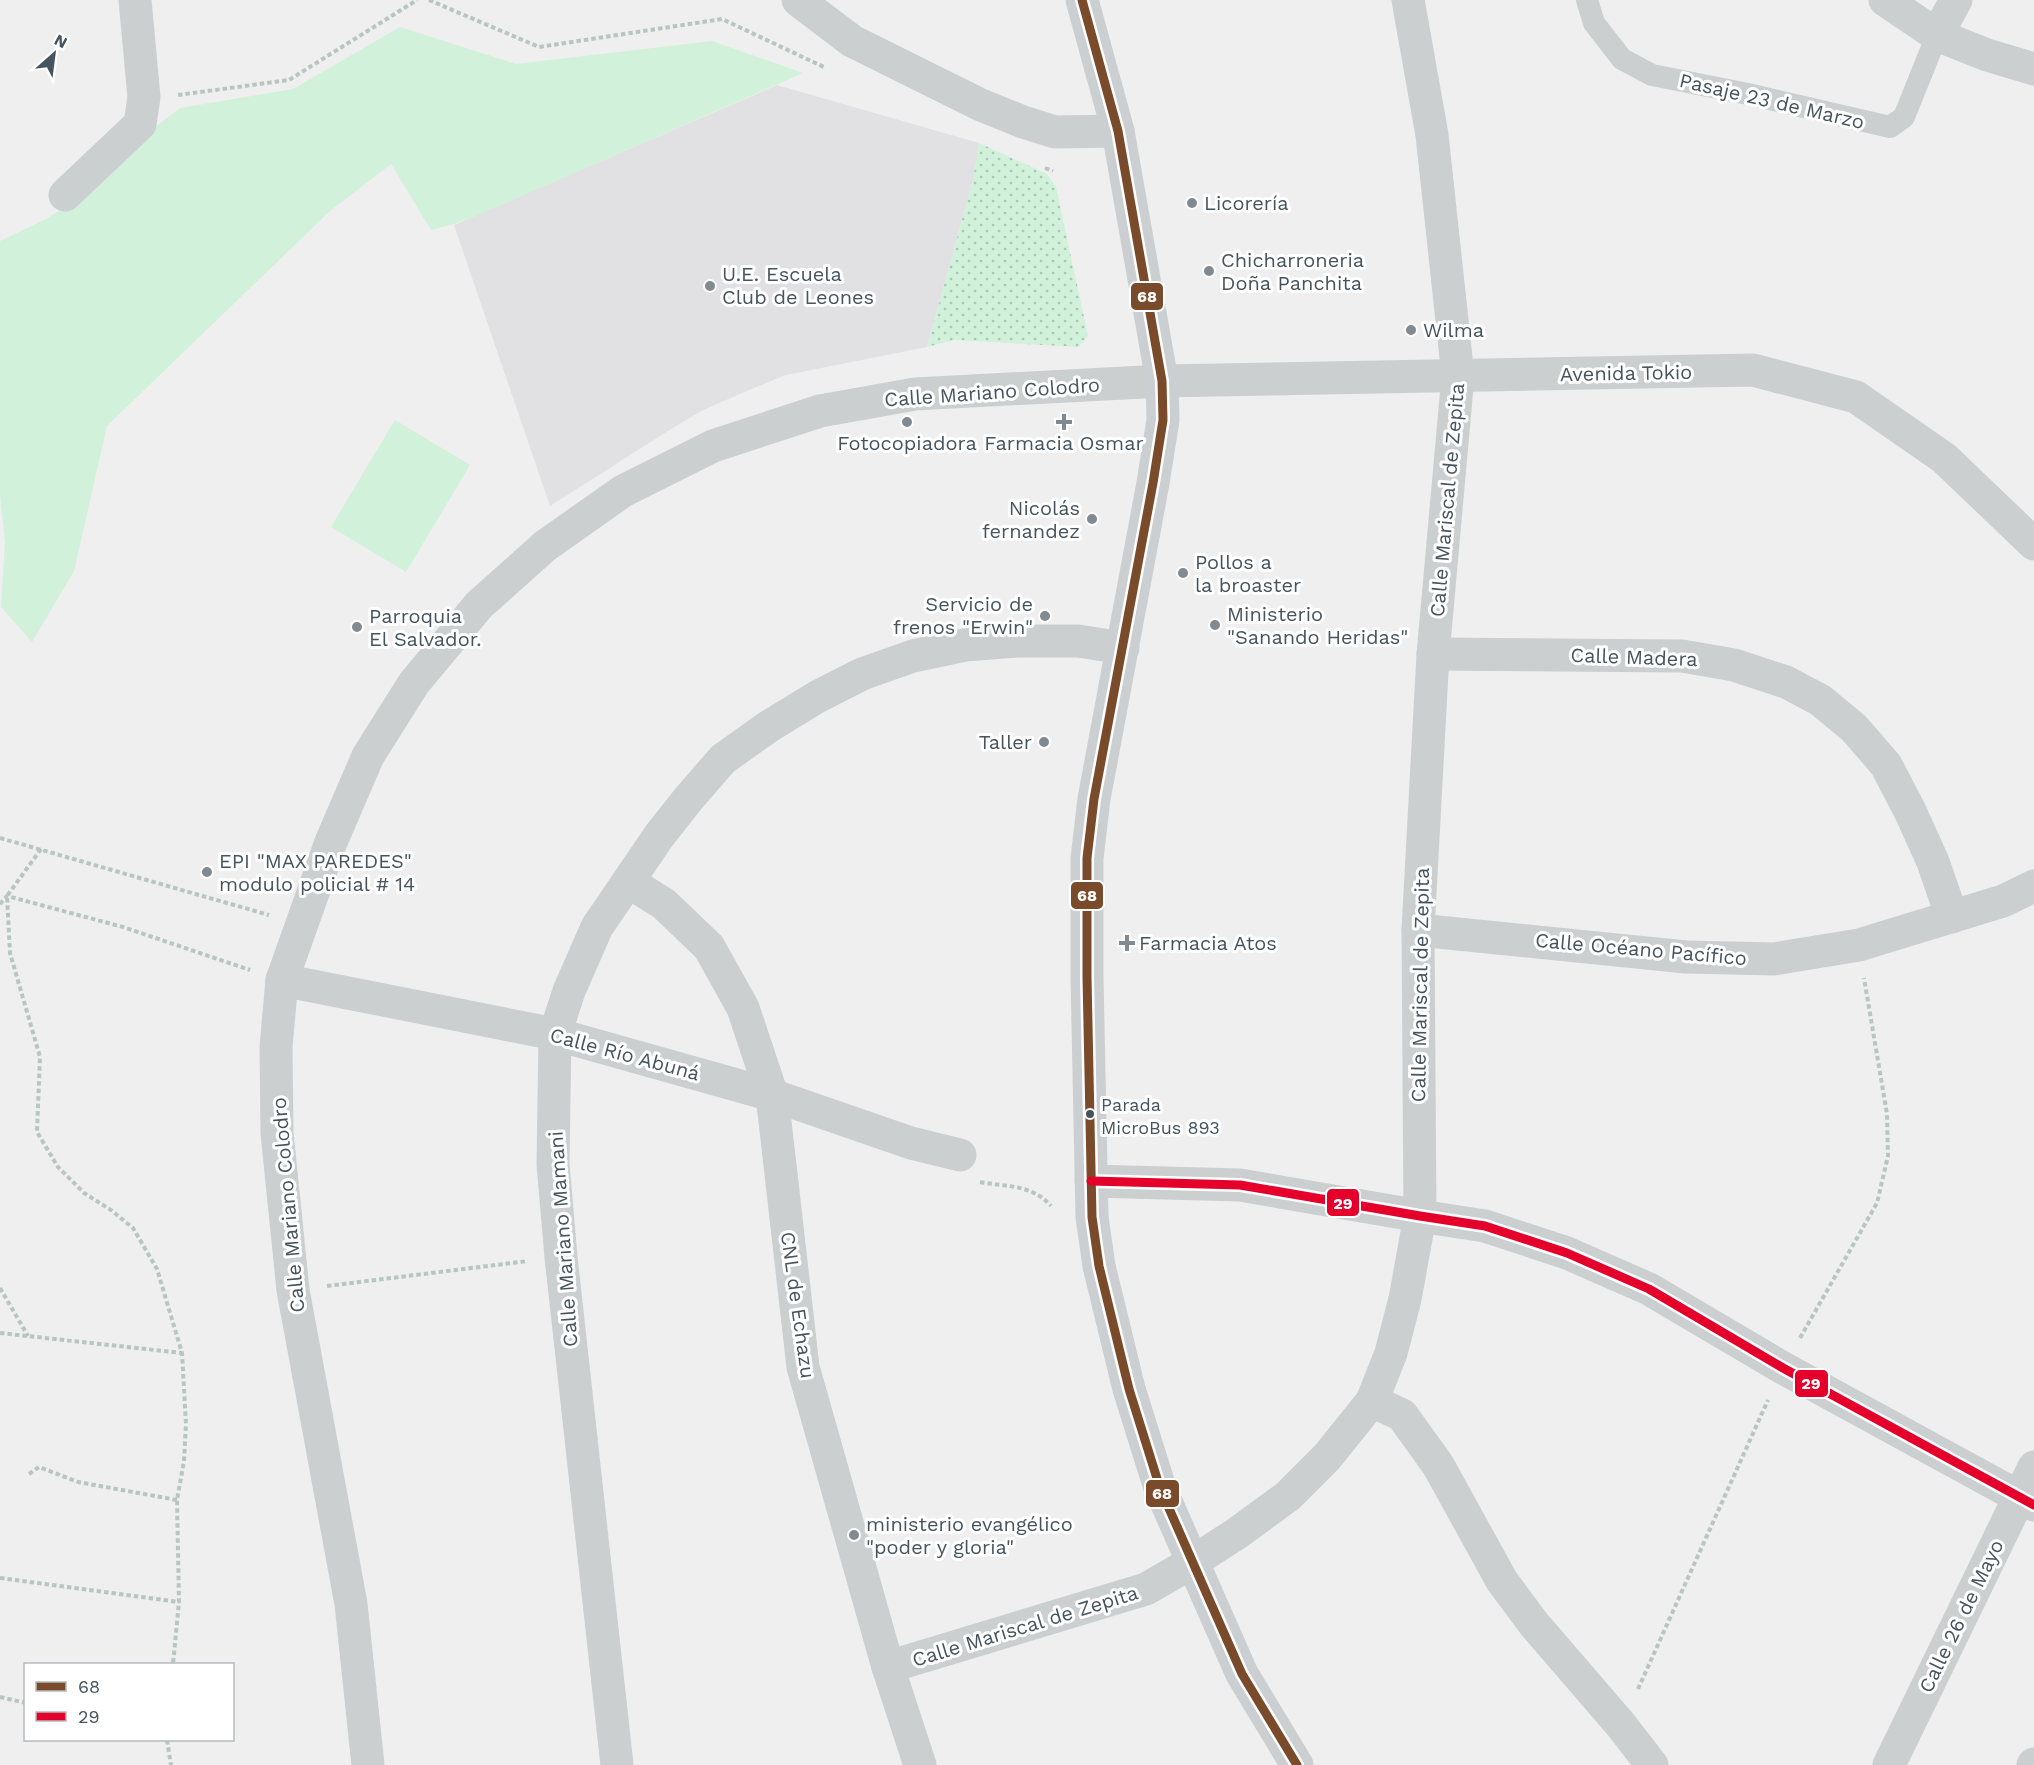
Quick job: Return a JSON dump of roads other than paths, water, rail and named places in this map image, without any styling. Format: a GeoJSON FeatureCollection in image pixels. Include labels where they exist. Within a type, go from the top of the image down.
{"type":"FeatureCollection","features":[{"type":"Feature","properties":{"kind":"main road"},"geometry":{"type":"LineString","coordinates":[[1082,0],[1118,131],[1162,381],[1163,420],[1154,483],[1094,799],[1087,858],[1092,1217],[1099,1266],[1129,1389],[1160,1488],[1191,1563],[1242,1674],[1297,1765]]}},
{"type":"Feature","properties":{"kind":"street"},"geometry":{"type":"LineString","coordinates":[[65,195],[140,124],[144,97],[135,0]]}},
{"type":"Feature","properties":{"kind":"street"},"geometry":{"type":"LineString","coordinates":[[798,0],[852,41],[981,105],[1055,132],[1118,131]]}},
{"type":"Feature","properties":{"kind":"street","name":"Calle Mariscal de Zepita"},"geometry":{"type":"LineString","coordinates":[[888,1667],[1146,1589],[1191,1563],[1288,1496],[1327,1457],[1372,1401],[1391,1353],[1406,1299],[1420,1216],[1418,930],[1433,654],[1458,376],[1432,135],[1408,0]]}},
{"type":"Feature","properties":{"kind":"street"},"geometry":{"type":"LineString","coordinates":[[1885,0],[1937,35],[1987,55],[2034,69]]}},
{"type":"Feature","properties":{"kind":"street"},"geometry":{"type":"LineString","coordinates":[[1937,35],[1956,0]]}},
{"type":"Feature","properties":{"kind":"street","name":"Avenida Tokio"},"geometry":{"type":"LineString","coordinates":[[1162,381],[1753,370],[1856,397],[1944,458],[2034,544]]}},
{"type":"Feature","properties":{"kind":"street","name":"Calle Mariano Colodro"},"geometry":{"type":"LineString","coordinates":[[368,1765],[351,1604],[293,1290],[277,1133],[276,1047],[282,980],[331,842],[368,756],[414,682],[479,605],[545,546],[623,491],[713,446],[820,411],[915,394],[1162,381]]}},
{"type":"Feature","properties":{"kind":"street","name":"Calle Mariano Mamani"},"geometry":{"type":"LineString","coordinates":[[617,1765],[561,1257],[553,1164],[555,1034],[569,991],[597,927],[659,836],[723,759],[768,726],[817,697],[862,674],[913,656],[965,645],[1018,641],[1078,642],[1123,648]]}},
{"type":"Feature","properties":{"kind":"street","name":"Calle Madera"},"geometry":{"type":"LineString","coordinates":[[1433,654],[1682,656],[1734,665],[1786,682],[1820,700],[1854,728],[1886,765],[1933,862],[1952,917]]}},
{"type":"Feature","properties":{"kind":"street","name":"CNL de Echazu"},"geometry":{"type":"LineString","coordinates":[[629,882],[664,904],[709,947],[743,1008],[772,1095],[802,1367],[888,1667],[920,1765]]}},
{"type":"Feature","properties":{"kind":"street","name":"Calle Océano Pacífico"},"geometry":{"type":"LineString","coordinates":[[1418,930],[1686,957],[1774,959],[1859,945],[2003,901],[2034,886]]}},
{"type":"Feature","properties":{"kind":"street","name":"Calle Río Abuná"},"geometry":{"type":"LineString","coordinates":[[282,980],[555,1034],[772,1095],[911,1143],[960,1155]]}},
{"type":"Feature","properties":{"kind":"street"},"geometry":{"type":"LineString","coordinates":[[1091,1181],[1240,1185],[1485,1226],[1567,1252],[1649,1289],[1783,1368],[2026,1501]]}},
{"type":"Feature","properties":{"kind":"street"},"geometry":{"type":"LineString","coordinates":[[1372,1401],[1402,1415],[1438,1465],[1502,1581],[1534,1624],[1621,1725],[1652,1765]]}},
{"type":"Feature","properties":{"kind":"street","name":"Calle 26 de Mayo"},"geometry":{"type":"LineString","coordinates":[[1889,1765],[2026,1501],[2034,1467]]}},
{"type":"Feature","properties":{"kind":"lane","name":"Pasaje 23 de Marzo"},"geometry":{"type":"LineString","coordinates":[[1587,0],[1594,23],[1622,59],[1652,75],[1748,94],[1890,127],[1904,117],[1937,35]]}},
{"type":"Feature","properties":{"kind":"place","name":"Licorería"},"geometry":{"type":"Point","coordinates":[1192,203]}},
{"type":"Feature","properties":{"kind":"place","name":"Chicharroneria Doña Panchita"},"geometry":{"type":"Point","coordinates":[1209,271]}},
{"type":"Feature","properties":{"kind":"place","name":"U.E. Escuela Club de Leones"},"geometry":{"type":"Point","coordinates":[710,286]}},
{"type":"Feature","properties":{"kind":"place","name":"Wilma"},"geometry":{"type":"Point","coordinates":[1411,330]}},
{"type":"Feature","properties":{"kind":"place","name":"Fotocopiadora"},"geometry":{"type":"Point","coordinates":[907,422]}},
{"type":"Feature","properties":{"kind":"place","name":"Farmacia Osmar"},"geometry":{"type":"Point","coordinates":[1064,422]}},
{"type":"Feature","properties":{"kind":"place","name":"Nicolás fernandez"},"geometry":{"type":"Point","coordinates":[1092,519]}},
{"type":"Feature","properties":{"kind":"place","name":"Pollos a la broaster"},"geometry":{"type":"Point","coordinates":[1183,573]}},
{"type":"Feature","properties":{"kind":"place","name":"Servicio de frenos \"Erwin\""},"geometry":{"type":"Point","coordinates":[1045,616]}},
{"type":"Feature","properties":{"kind":"place","name":"Ministerio \"Sanando Heridas\""},"geometry":{"type":"Point","coordinates":[1215,625]}},
{"type":"Feature","properties":{"kind":"place","name":"Parroquia El Salvador."},"geometry":{"type":"Point","coordinates":[357,627]}},
{"type":"Feature","properties":{"kind":"place","name":"Taller"},"geometry":{"type":"Point","coordinates":[1044,742]}},
{"type":"Feature","properties":{"kind":"place","name":"EPI \"MAX PAREDES\" modulo policial # 14"},"geometry":{"type":"Point","coordinates":[207,872]}},
{"type":"Feature","properties":{"kind":"place","name":"Farmacia Atos"},"geometry":{"type":"Point","coordinates":[1127,943]}},
{"type":"Feature","properties":{"kind":"place","name":"Parada MicroBus 893"},"geometry":{"type":"Point","coordinates":[1090,1114]}},
{"type":"Feature","properties":{"kind":"place","name":"ministerio evangélico \"poder y gloria\""},"geometry":{"type":"Point","coordinates":[854,1535]}}]}
